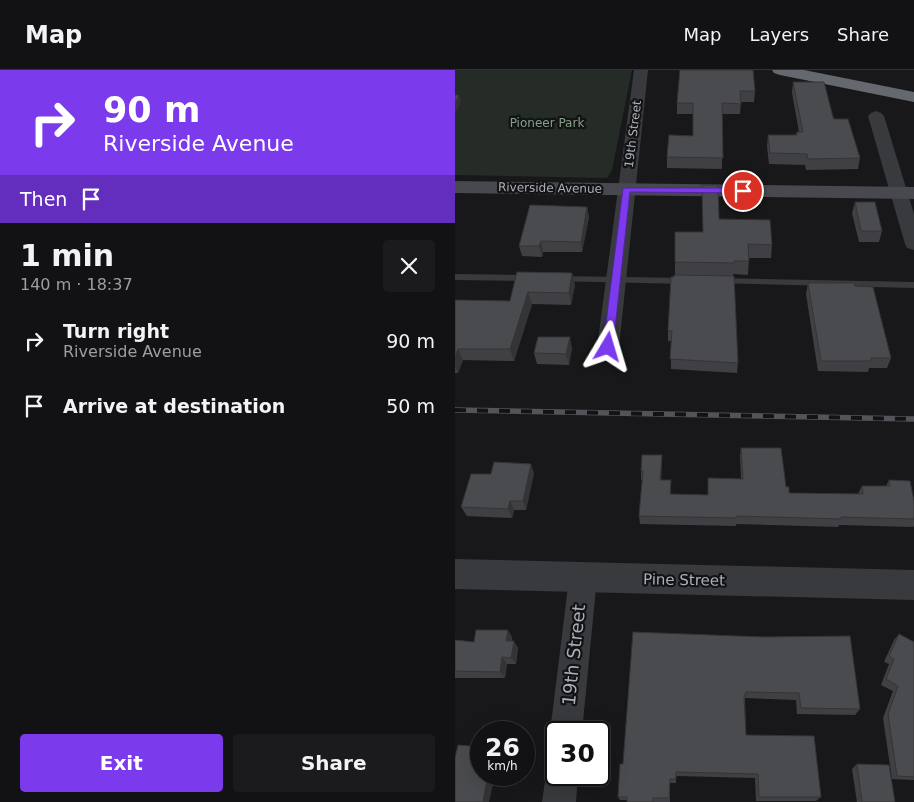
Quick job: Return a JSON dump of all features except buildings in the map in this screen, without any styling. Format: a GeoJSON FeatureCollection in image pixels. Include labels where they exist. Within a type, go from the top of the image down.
{"type":"FeatureCollection","features":[{"type":"Feature","properties":{"kind":"highway"},"geometry":{"type":"LineString","coordinates":[[780,70],[914,98]]}},
{"type":"Feature","properties":{"kind":"highway"},"geometry":{"type":"LineString","coordinates":[[816,70],[914,88]]}},
{"type":"Feature","properties":{"kind":"main road","name":"Riverside Avenue"},"geometry":{"type":"LineString","coordinates":[[455,187],[907,193]]}},
{"type":"Feature","properties":{"kind":"street","name":"19th Street"},"geometry":{"type":"LineString","coordinates":[[608,347],[641,70]]}},
{"type":"Feature","properties":{"kind":"street"},"geometry":{"type":"LineString","coordinates":[[876,116],[907,193],[914,244]]}},
{"type":"Feature","properties":{"kind":"street","name":"Pine Street"},"geometry":{"type":"LineString","coordinates":[[455,574],[914,585]]}},
{"type":"Feature","properties":{"kind":"street","name":"19th Street"},"geometry":{"type":"LineString","coordinates":[[567,721],[583,578]]}},
{"type":"Feature","properties":{"kind":"street"},"geometry":{"type":"LineString","coordinates":[[559,802],[561,786]]}},
{"type":"Feature","properties":{"kind":"lane"},"geometry":{"type":"LineString","coordinates":[[455,277],[914,285]]}},
{"type":"Feature","properties":{"kind":"green space","name":"Pioneer Park"},"geometry":{"type":"Polygon","coordinates":[[[455,70],[632,70],[612,170],[607,178],[455,175],[455,70]]]}},
{"type":"Feature","properties":{"kind":"railway"},"geometry":{"type":"LineString","coordinates":[[455,410],[914,419]]}},
{"type":"Feature","properties":{"kind":"route"},"geometry":{"type":"LineString","coordinates":[[608,347],[626,190],[743,191]]}}]}
